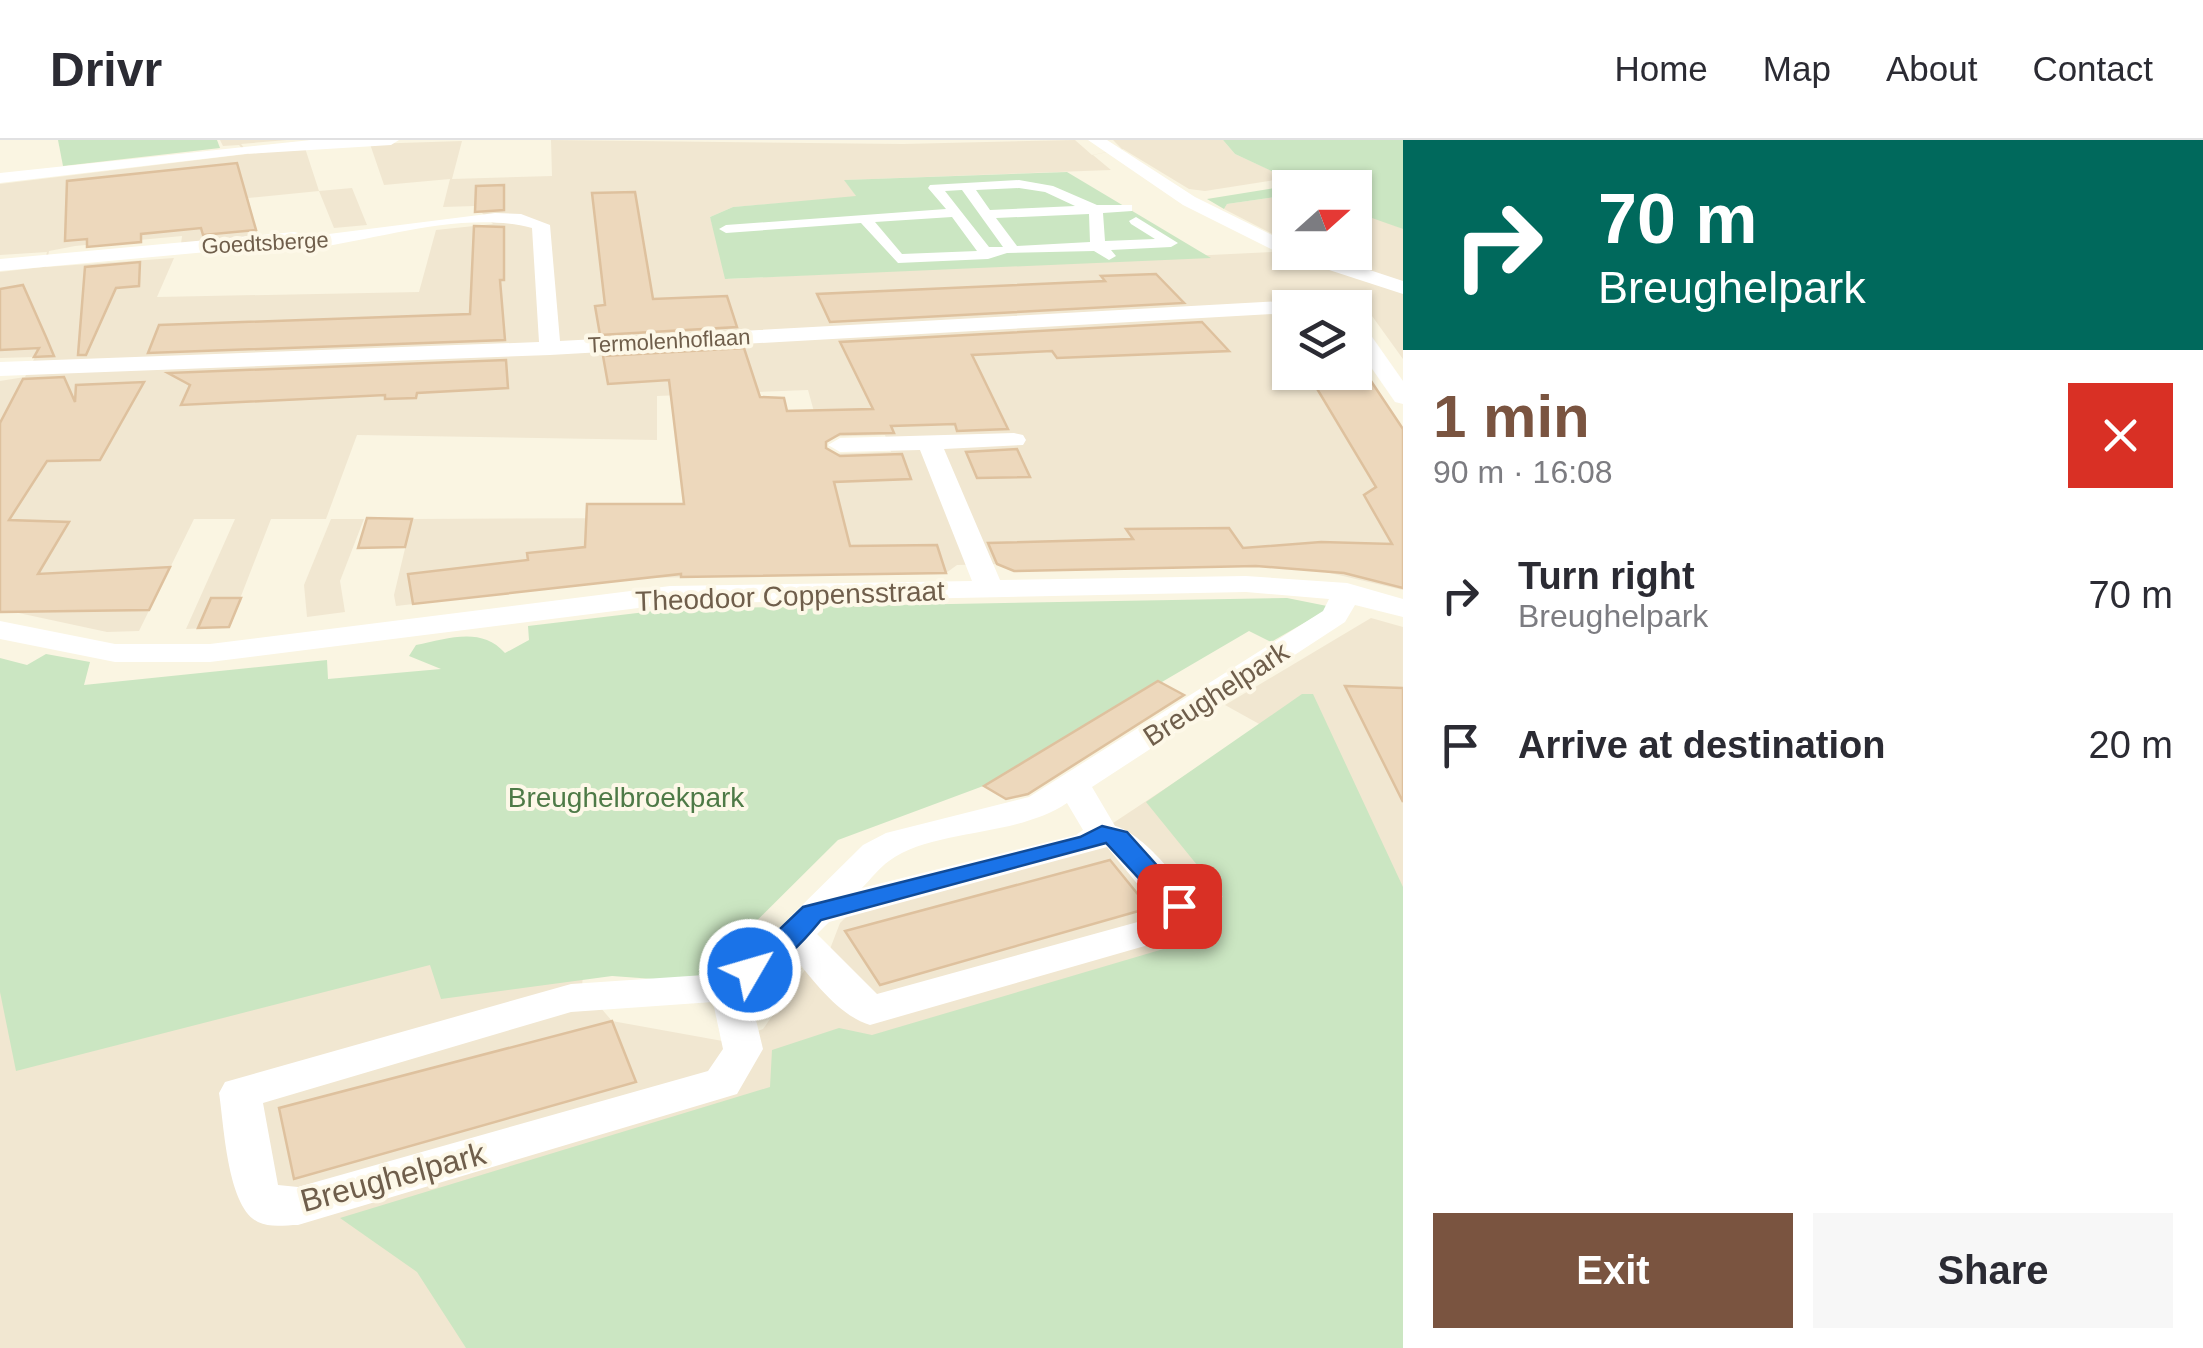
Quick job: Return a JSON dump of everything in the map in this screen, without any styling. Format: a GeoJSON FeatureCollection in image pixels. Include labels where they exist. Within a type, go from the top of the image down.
{"type":"FeatureCollection","features":[{"type":"Feature","properties":{"kind":"street"},"geometry":{"type":"LineString","coordinates":[[0,178],[245,149],[391,140]]}},
{"type":"Feature","properties":{"kind":"street"},"geometry":{"type":"LineString","coordinates":[[1096,140],[1189,201],[1272,241]]}},
{"type":"Feature","properties":{"kind":"street"},"geometry":{"type":"LineString","coordinates":[[1096,210],[1098,246],[1110,256],[1008,261],[956,213],[931,183],[1035,187],[1071,182],[1188,254]]}},
{"type":"Feature","properties":{"kind":"street"},"geometry":{"type":"LineString","coordinates":[[966,186],[990,214],[1000,251]]}},
{"type":"Feature","properties":{"kind":"street"},"geometry":{"type":"LineString","coordinates":[[1035,187],[1096,210]]}},
{"type":"Feature","properties":{"kind":"street"},"geometry":{"type":"LineString","coordinates":[[990,214],[1096,210],[1126,213]]}},
{"type":"Feature","properties":{"kind":"street"},"geometry":{"type":"LineString","coordinates":[[726,229],[956,213]]}},
{"type":"Feature","properties":{"kind":"street"},"geometry":{"type":"LineString","coordinates":[[865,218],[898,259],[988,255],[1000,251]]}},
{"type":"Feature","properties":{"kind":"street","name":"Goedtsberge"},"geometry":{"type":"LineString","coordinates":[[0,264],[294,238],[313,242],[484,220],[529,219],[541,225],[550,348]]}},
{"type":"Feature","properties":{"kind":"street"},"geometry":{"type":"LineString","coordinates":[[1098,246],[1171,243]]}},
{"type":"Feature","properties":{"kind":"street"},"geometry":{"type":"LineString","coordinates":[[1311,270],[1327,290]]}},
{"type":"Feature","properties":{"kind":"street"},"geometry":{"type":"LineString","coordinates":[[1348,270],[1403,288]]}},
{"type":"Feature","properties":{"kind":"street","name":"Termolenhoflaan"},"geometry":{"type":"LineString","coordinates":[[0,370],[550,348],[1272,310]]}},
{"type":"Feature","properties":{"kind":"street"},"geometry":{"type":"LineString","coordinates":[[1372,353],[1403,397]]}},
{"type":"Feature","properties":{"kind":"street"},"geometry":{"type":"LineString","coordinates":[[840,445],[1014,440]]}},
{"type":"Feature","properties":{"kind":"street"},"geometry":{"type":"LineString","coordinates":[[928,443],[990,590]]}},
{"type":"Feature","properties":{"kind":"street","name":"Theodoor Coppensstraat"},"geometry":{"type":"LineString","coordinates":[[0,630],[116,654],[210,654],[670,595],[1246,584],[1347,592],[1403,608]]}},
{"type":"Feature","properties":{"kind":"street","name":"Breughelpark"},"geometry":{"type":"LineString","coordinates":[[728,987],[745,1045],[740,1067],[722,1083],[298,1206],[269,1207],[256,1191],[240,1093],[571,998],[728,987],[803,924],[876,853],[898,841],[1005,818],[1041,805],[1335,616],[1347,592]]}},
{"type":"Feature","properties":{"kind":"street"},"geometry":{"type":"LineString","coordinates":[[803,924],[835,980],[870,1010],[1184,922],[1179,906],[1118,838],[1102,834],[1074,785]]}},
{"type":"Feature","properties":{"kind":"street","name":"Breughelpark"},"geometry":{"type":"LineString","coordinates":[[803,924],[1088,843],[1102,834]]}},
{"type":"Feature","properties":{"kind":"shaded area"},"geometry":{"type":"Polygon","coordinates":[[[220,140],[287,140],[241,144],[249,154],[305,148],[319,191],[248,198],[258,236],[181,244],[182,236],[75,246],[49,251],[46,267],[174,258],[157,297],[419,292],[436,230],[493,224],[475,206],[443,207],[450,179],[384,185],[370,144],[462,141],[452,179],[552,176],[551,140],[903,144],[1075,140],[1092,155],[1122,149],[1113,140],[1223,140],[1235,154],[1272,171],[1272,180],[1205,191],[1189,189],[1123,149],[1093,155],[1111,170],[845,180],[857,197],[733,207],[710,217],[728,279],[1272,252],[1272,270],[1372,270],[1372,216],[1403,229],[1403,359],[1372,316],[1372,290],[1272,290],[1272,390],[1372,390],[1372,385],[1403,436],[1403,590],[1313,569],[1256,566],[1014,571],[998,564],[957,565],[946,573],[642,578],[396,606],[394,595],[412,519],[661,518],[826,454],[891,452],[885,435],[821,437],[808,390],[657,396],[657,440],[357,435],[326,519],[271,519],[229,627],[186,629],[235,519],[194,519],[139,631],[107,632],[0,609],[0,381],[25,377],[35,357],[0,358],[0,272],[43,267],[47,252],[0,255],[0,184],[247,154],[239,145],[223,146],[220,140]]]}},
{"type":"Feature","properties":{"kind":"shaded area"},"geometry":{"type":"Polygon","coordinates":[[[352,188],[367,225],[334,228],[319,191],[352,188]]]}},
{"type":"Feature","properties":{"kind":"shaded area"},"geometry":{"type":"Polygon","coordinates":[[[1272,198],[1272,234],[1224,209],[1227,204],[1272,198]]]}},
{"type":"Feature","properties":{"kind":"shaded area"},"geometry":{"type":"Polygon","coordinates":[[[331,519],[364,519],[340,581],[345,612],[307,617],[304,585],[331,519]]]}},
{"type":"Feature","properties":{"kind":"shaded area"},"geometry":{"type":"Polygon","coordinates":[[[1371,618],[1403,627],[1403,1348],[0,1348],[0,907],[585,955],[582,986],[612,1021],[728,1042],[763,1029],[807,967],[830,949],[840,923],[869,894],[1095,835],[1261,725],[1225,705],[1371,618]]]}},
{"type":"Feature","properties":{"kind":"green space"},"geometry":{"type":"Polygon","coordinates":[[[58,140],[217,140],[220,148],[63,166],[58,140]]]}},
{"type":"Feature","properties":{"kind":"green space"},"geometry":{"type":"Polygon","coordinates":[[[1223,140],[1403,140],[1403,229],[1372,218],[1372,170],[1272,171],[1235,154],[1223,140]]]}},
{"type":"Feature","properties":{"kind":"green space"},"geometry":{"type":"Polygon","coordinates":[[[1067,172],[1211,258],[725,279],[710,217],[733,207],[856,196],[844,180],[1067,172]]]}},
{"type":"Feature","properties":{"kind":"green space"},"geometry":{"type":"Polygon","coordinates":[[[1272,188],[1272,198],[1227,204],[1224,209],[1207,199],[1272,188]]]}},
{"type":"Feature","properties":{"kind":"green space","name":"Breughelbroekpark"},"geometry":{"type":"Polygon","coordinates":[[[1287,598],[1332,607],[1271,642],[1249,631],[986,785],[838,840],[695,982],[612,976],[441,999],[430,965],[16,1071],[0,992],[0,658],[27,665],[46,654],[90,662],[84,685],[327,660],[328,679],[441,669],[409,656],[416,645],[440,640],[475,637],[505,653],[529,640],[528,626],[671,609],[1287,598]]]}},
{"type":"Feature","properties":{"kind":"green space"},"geometry":{"type":"Polygon","coordinates":[[[1302,694],[1313,694],[1403,887],[1403,1348],[466,1348],[417,1272],[340,1218],[770,1087],[772,1050],[839,1028],[872,1035],[1221,932],[1197,905],[1223,897],[1146,802],[1302,694]]]}},
{"type":"Feature","properties":{"kind":"building"},"geometry":{"type":"Polygon","coordinates":[[[237,163],[256,230],[203,235],[201,228],[141,234],[141,242],[87,247],[87,239],[65,241],[67,181],[237,163]]]}},
{"type":"Feature","properties":{"kind":"building"},"geometry":{"type":"Polygon","coordinates":[[[504,185],[504,210],[475,212],[476,186],[504,185]]]}},
{"type":"Feature","properties":{"kind":"building"},"geometry":{"type":"Polygon","coordinates":[[[635,192],[653,299],[727,296],[737,327],[600,335],[595,306],[605,305],[592,193],[635,192]]]}},
{"type":"Feature","properties":{"kind":"building"},"geometry":{"type":"Polygon","coordinates":[[[474,226],[504,227],[504,280],[500,280],[505,340],[148,353],[159,325],[470,314],[474,226]]]}},
{"type":"Feature","properties":{"kind":"building"},"geometry":{"type":"Polygon","coordinates":[[[140,262],[139,286],[116,288],[86,355],[78,355],[85,267],[140,262]]]}},
{"type":"Feature","properties":{"kind":"building"},"geometry":{"type":"Polygon","coordinates":[[[1156,274],[1184,303],[830,322],[817,294],[1105,281],[1101,276],[1156,274]]]}},
{"type":"Feature","properties":{"kind":"building"},"geometry":{"type":"Polygon","coordinates":[[[23,285],[54,356],[34,357],[39,348],[0,350],[0,289],[23,285]]]}},
{"type":"Feature","properties":{"kind":"building"},"geometry":{"type":"Polygon","coordinates":[[[1202,322],[1229,351],[1057,358],[1052,351],[972,355],[1008,429],[957,431],[955,424],[891,426],[894,433],[840,434],[826,442],[826,448],[840,456],[902,454],[911,479],[834,482],[850,546],[937,545],[946,573],[681,574],[413,604],[408,574],[528,560],[527,553],[585,547],[587,504],[684,504],[669,380],[608,384],[603,356],[744,348],[760,397],[784,398],[787,411],[873,409],[840,342],[1202,322]]]}},
{"type":"Feature","properties":{"kind":"building"},"geometry":{"type":"Polygon","coordinates":[[[506,360],[508,388],[417,393],[416,398],[385,399],[385,395],[181,405],[190,385],[168,373],[506,360]]]}},
{"type":"Feature","properties":{"kind":"building"},"geometry":{"type":"Polygon","coordinates":[[[64,377],[75,402],[76,385],[144,382],[100,460],[47,461],[9,520],[69,522],[38,574],[170,567],[149,610],[0,612],[0,423],[23,379],[64,377]]]}},
{"type":"Feature","properties":{"kind":"building"},"geometry":{"type":"Polygon","coordinates":[[[1372,382],[1403,429],[1403,588],[1344,573],[1256,566],[1014,571],[997,564],[988,543],[1133,539],[1126,529],[1229,528],[1243,548],[1321,542],[1392,544],[1364,495],[1376,487],[1318,390],[1372,390],[1372,382]]]}},
{"type":"Feature","properties":{"kind":"building"},"geometry":{"type":"Polygon","coordinates":[[[1017,449],[1030,477],[977,478],[966,452],[1017,449]]]}},
{"type":"Feature","properties":{"kind":"building"},"geometry":{"type":"Polygon","coordinates":[[[367,518],[412,519],[405,547],[358,548],[367,518]]]}},
{"type":"Feature","properties":{"kind":"building"},"geometry":{"type":"Polygon","coordinates":[[[211,598],[241,598],[229,627],[198,628],[211,598]]]}},
{"type":"Feature","properties":{"kind":"building"},"geometry":{"type":"Polygon","coordinates":[[[1158,681],[1184,695],[1028,794],[1006,799],[984,786],[1158,681]]]}},
{"type":"Feature","properties":{"kind":"building"},"geometry":{"type":"Polygon","coordinates":[[[1345,686],[1403,688],[1403,802],[1345,686]]]}},
{"type":"Feature","properties":{"kind":"building"},"geometry":{"type":"Polygon","coordinates":[[[1110,860],[1149,908],[880,985],[845,931],[1110,860]]]}},
{"type":"Feature","properties":{"kind":"building"},"geometry":{"type":"Polygon","coordinates":[[[612,1021],[636,1082],[294,1179],[279,1108],[612,1021]]]}},
{"type":"Feature","properties":{"kind":"route"},"geometry":{"type":"LineString","coordinates":[[750,970],[795,934],[812,914],[1088,843],[1102,834],[1118,838],[1179,906]]}}]}
